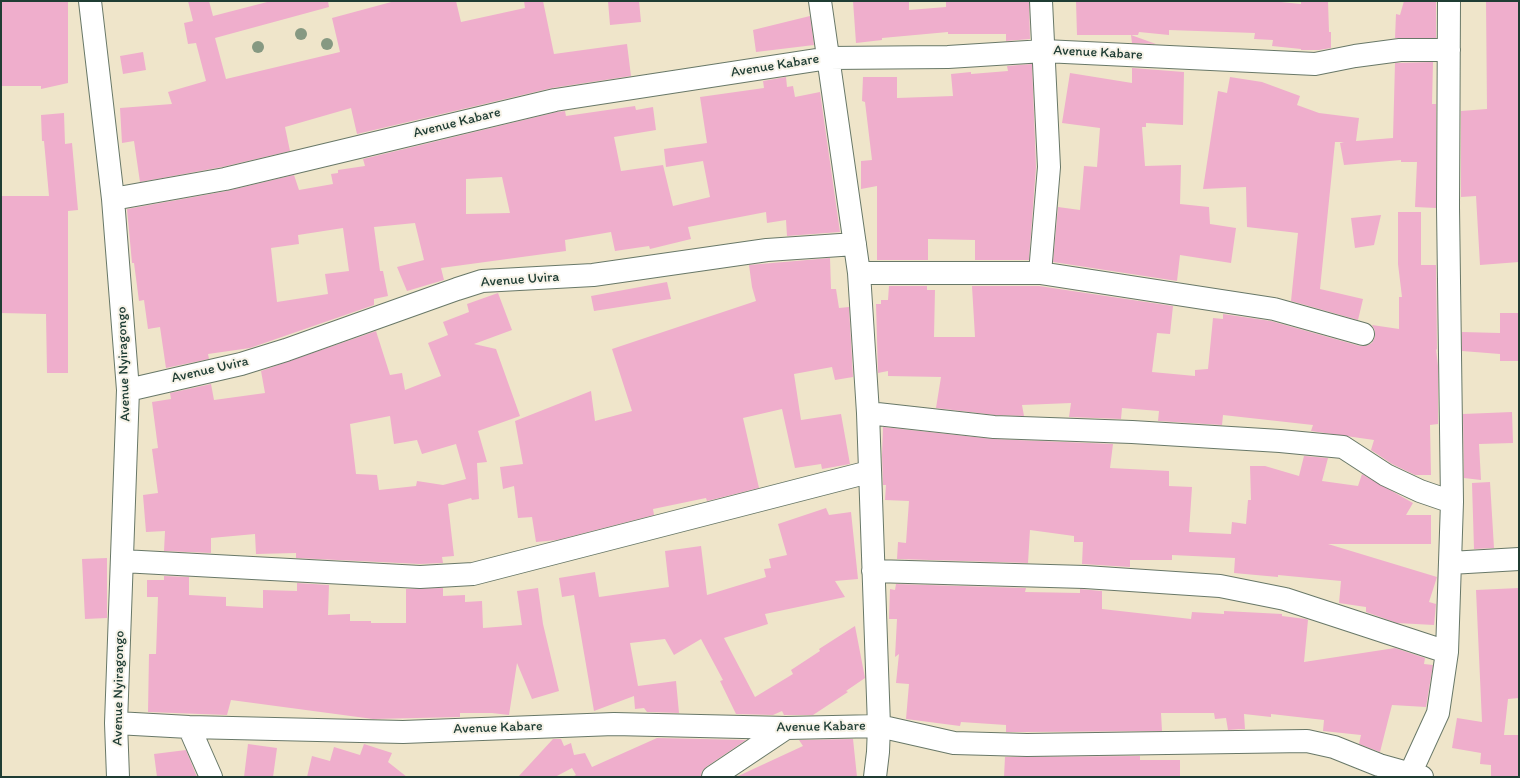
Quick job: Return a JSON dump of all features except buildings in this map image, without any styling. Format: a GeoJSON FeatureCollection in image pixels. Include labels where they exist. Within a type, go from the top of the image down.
{"type":"FeatureCollection","features":[{"type":"Feature","properties":{"kind":"street","name":"Avenue Nyiragongo"},"geometry":{"type":"LineString","coordinates":[[90,1],[113,198],[128,390],[116,723],[118,777]]}},
{"type":"Feature","properties":{"kind":"street"},"geometry":{"type":"LineString","coordinates":[[820,1],[859,273],[868,413],[879,726],[875,777]]}},
{"type":"Feature","properties":{"kind":"street"},"geometry":{"type":"LineString","coordinates":[[1040,273],[1049,166],[1041,1]]}},
{"type":"Feature","properties":{"kind":"street"},"geometry":{"type":"LineString","coordinates":[[1416,776],[1438,713],[1447,652],[1452,502],[1448,207],[1449,1]]}},
{"type":"Feature","properties":{"kind":"street","name":"Avenue Kabare"},"geometry":{"type":"LineString","coordinates":[[113,198],[225,179],[555,100],[829,58],[948,57],[1044,51],[1314,64],[1355,56],[1400,50],[1449,50]]}},
{"type":"Feature","properties":{"kind":"street","name":"Avenue Uvira"},"geometry":{"type":"LineString","coordinates":[[128,390],[242,364],[272,355],[482,281],[593,275],[767,250],[855,244]]}},
{"type":"Feature","properties":{"kind":"street"},"geometry":{"type":"LineString","coordinates":[[859,273],[1040,273],[1274,309],[1363,334]]}},
{"type":"Feature","properties":{"kind":"street"},"geometry":{"type":"LineString","coordinates":[[868,413],[994,427],[1132,432],[1280,441],[1343,448],[1386,475],[1420,491],[1452,502]]}},
{"type":"Feature","properties":{"kind":"street"},"geometry":{"type":"LineString","coordinates":[[122,561],[412,577],[473,574],[869,472]]}},
{"type":"Feature","properties":{"kind":"street"},"geometry":{"type":"LineString","coordinates":[[1450,563],[1519,559]]}},
{"type":"Feature","properties":{"kind":"street"},"geometry":{"type":"LineString","coordinates":[[873,571],[1085,577],[1220,586],[1285,598],[1447,652]]}},
{"type":"Feature","properties":{"kind":"street","name":"Avenue Kabare"},"geometry":{"type":"LineString","coordinates":[[116,723],[190,727],[403,732],[614,724],[786,728],[879,726],[954,743],[1027,745],[1307,741],[1334,747],[1378,771],[1416,776]]}},
{"type":"Feature","properties":{"kind":"street"},"geometry":{"type":"LineString","coordinates":[[190,727],[211,777]]}},
{"type":"Feature","properties":{"kind":"street"},"geometry":{"type":"LineString","coordinates":[[713,777],[786,728]]}}]}
